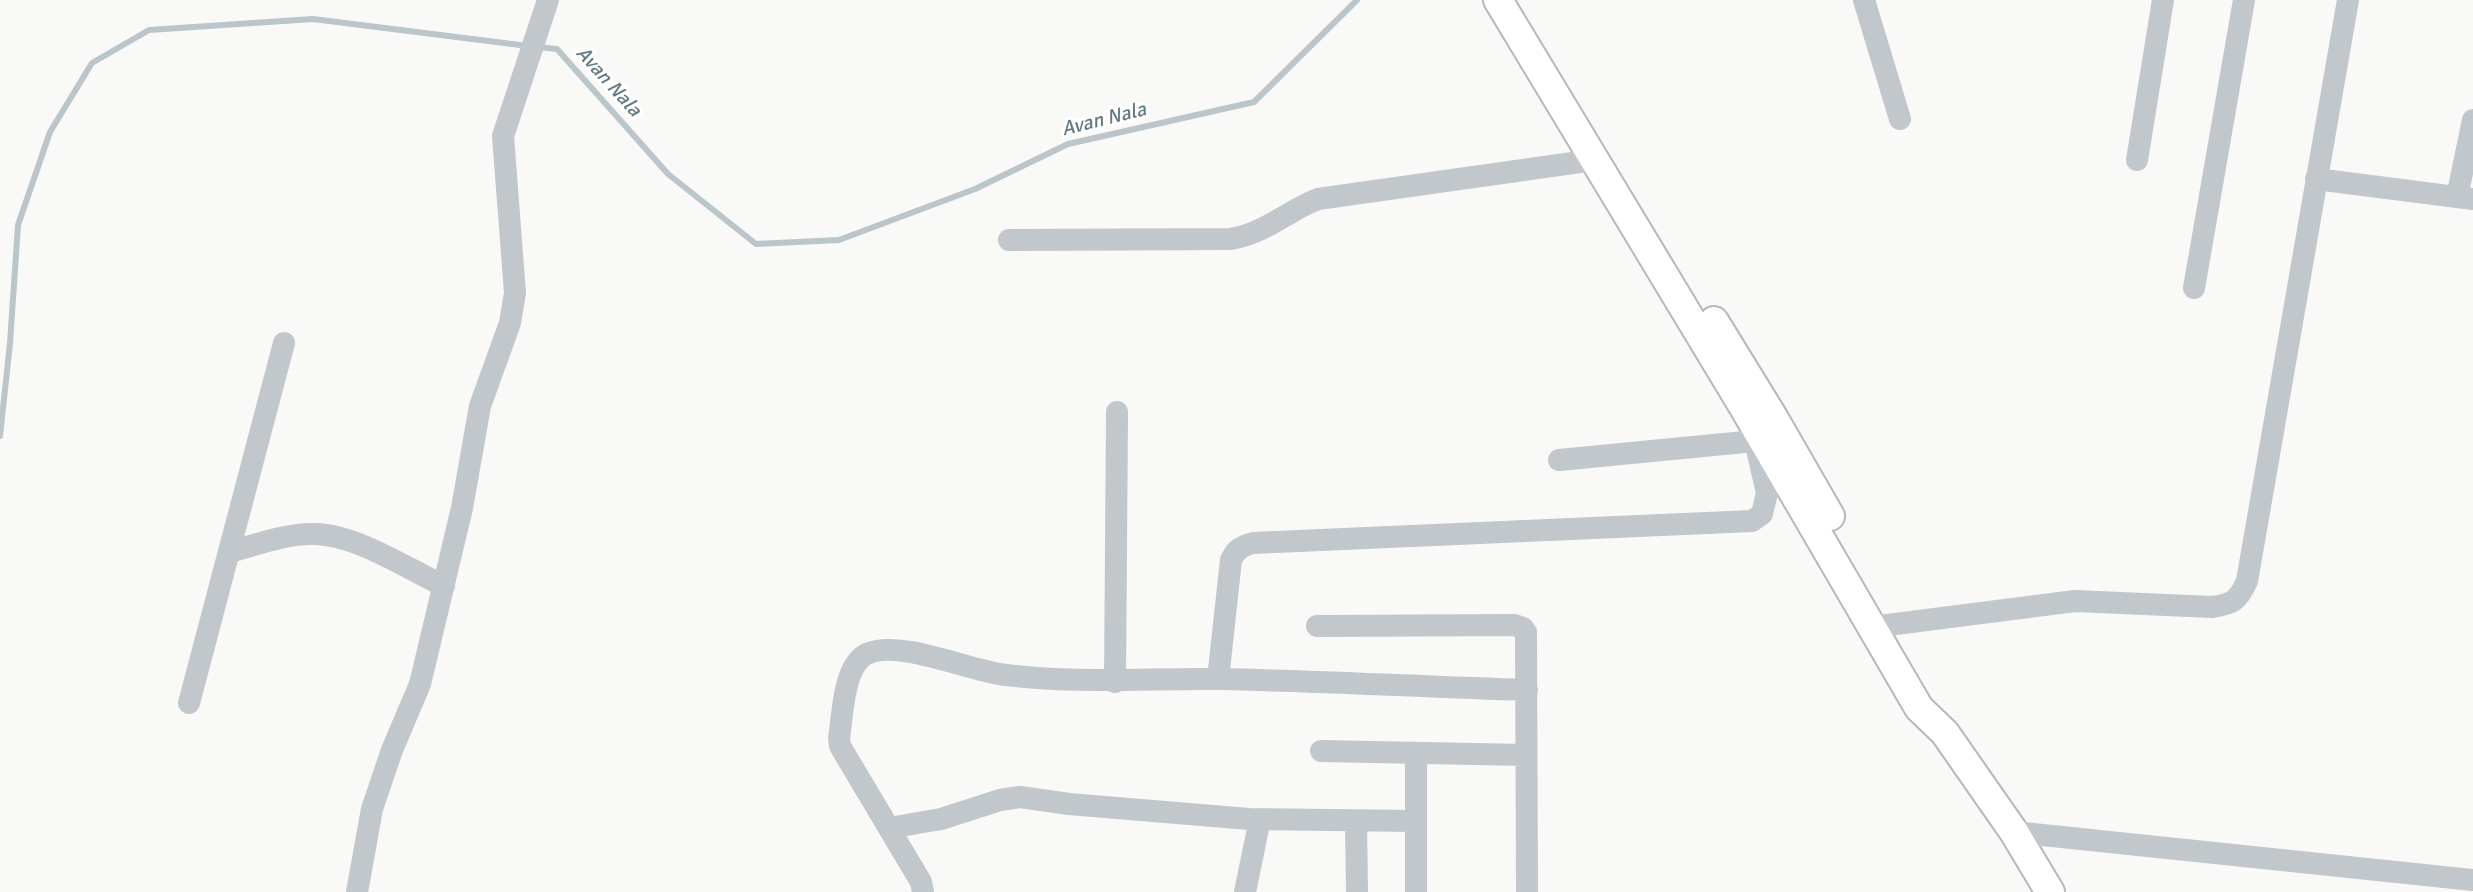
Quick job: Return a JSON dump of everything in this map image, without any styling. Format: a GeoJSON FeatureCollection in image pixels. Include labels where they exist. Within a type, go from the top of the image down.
{"type":"FeatureCollection","features":[{"type":"Feature","properties":{"kind":"main road"},"geometry":{"type":"LineString","coordinates":[[1498,0],[1594,160],[1882,626],[1933,693],[1945,733],[2014,832],[2050,892]]}},
{"type":"Feature","properties":{"kind":"main road"},"geometry":{"type":"LineString","coordinates":[[1517,0],[1767,438]]}},
{"type":"Feature","properties":{"kind":"street"},"geometry":{"type":"LineString","coordinates":[[357,892],[370,817],[389,759],[420,684],[462,508],[480,406],[513,309],[514,293],[503,136],[548,0]]}},
{"type":"Feature","properties":{"kind":"street"},"geometry":{"type":"LineString","coordinates":[[1864,0],[1900,118]]}},
{"type":"Feature","properties":{"kind":"street"},"geometry":{"type":"LineString","coordinates":[[2137,160],[2163,0]]}},
{"type":"Feature","properties":{"kind":"street"},"geometry":{"type":"LineString","coordinates":[[2194,288],[2244,0]]}},
{"type":"Feature","properties":{"kind":"street"},"geometry":{"type":"LineString","coordinates":[[1882,626],[2075,601],[2212,607],[2228,604],[2240,596],[2247,581],[2316,179],[2343,1]]}},
{"type":"Feature","properties":{"kind":"street"},"geometry":{"type":"LineString","coordinates":[[2316,179],[2465,198],[2473,120]]}},
{"type":"Feature","properties":{"kind":"street"},"geometry":{"type":"LineString","coordinates":[[1009,240],[1230,239],[1258,232],[1302,205],[1318,199],[1594,160]]}},
{"type":"Feature","properties":{"kind":"street"},"geometry":{"type":"LineString","coordinates":[[189,703],[284,343]]}},
{"type":"Feature","properties":{"kind":"street"},"geometry":{"type":"LineString","coordinates":[[1115,682],[1117,412]]}},
{"type":"Feature","properties":{"kind":"street"},"geometry":{"type":"LineString","coordinates":[[1218,679],[1232,560],[1235,552],[1243,546],[1253,543],[1752,521],[1762,514],[1767,493],[1767,438],[1558,460]]}},
{"type":"Feature","properties":{"kind":"street"},"geometry":{"type":"LineString","coordinates":[[229,552],[297,535],[316,534],[359,544],[444,586]]}},
{"type":"Feature","properties":{"kind":"street"},"geometry":{"type":"LineString","coordinates":[[1317,626],[1514,625],[1523,628],[1526,632],[1527,690],[1527,892]]}},
{"type":"Feature","properties":{"kind":"street"},"geometry":{"type":"LineString","coordinates":[[923,892],[921,882],[840,746],[839,738],[849,676],[853,665],[868,653],[883,650],[904,651],[1005,675],[1115,682],[1218,679],[1527,690]]}},
{"type":"Feature","properties":{"kind":"street"},"geometry":{"type":"LineString","coordinates":[[1321,751],[1526,755]]}},
{"type":"Feature","properties":{"kind":"street"},"geometry":{"type":"LineString","coordinates":[[1416,753],[1416,892]]}},
{"type":"Feature","properties":{"kind":"street"},"geometry":{"type":"LineString","coordinates":[[889,828],[941,819],[1000,800],[1020,797],[1069,804],[1260,819],[1416,821]]}},
{"type":"Feature","properties":{"kind":"street"},"geometry":{"type":"LineString","coordinates":[[1245,892],[1260,819]]}},
{"type":"Feature","properties":{"kind":"street"},"geometry":{"type":"LineString","coordinates":[[1356,821],[1357,892]]}},
{"type":"Feature","properties":{"kind":"street"},"geometry":{"type":"LineString","coordinates":[[2014,832],[2473,880]]}},
{"type":"Feature","properties":{"kind":"waterway","name":"Avan Nala"},"geometry":{"type":"LineString","coordinates":[[538,47],[557,49],[668,174],[756,244],[839,240],[975,189],[1068,144],[1254,102],[1357,0]]}},
{"type":"Feature","properties":{"kind":"waterway","name":"Avan Nala"},"geometry":{"type":"LineString","coordinates":[[0,436],[10,343],[18,225],[50,132],[92,63],[149,30],[313,19],[528,46]]}}]}
